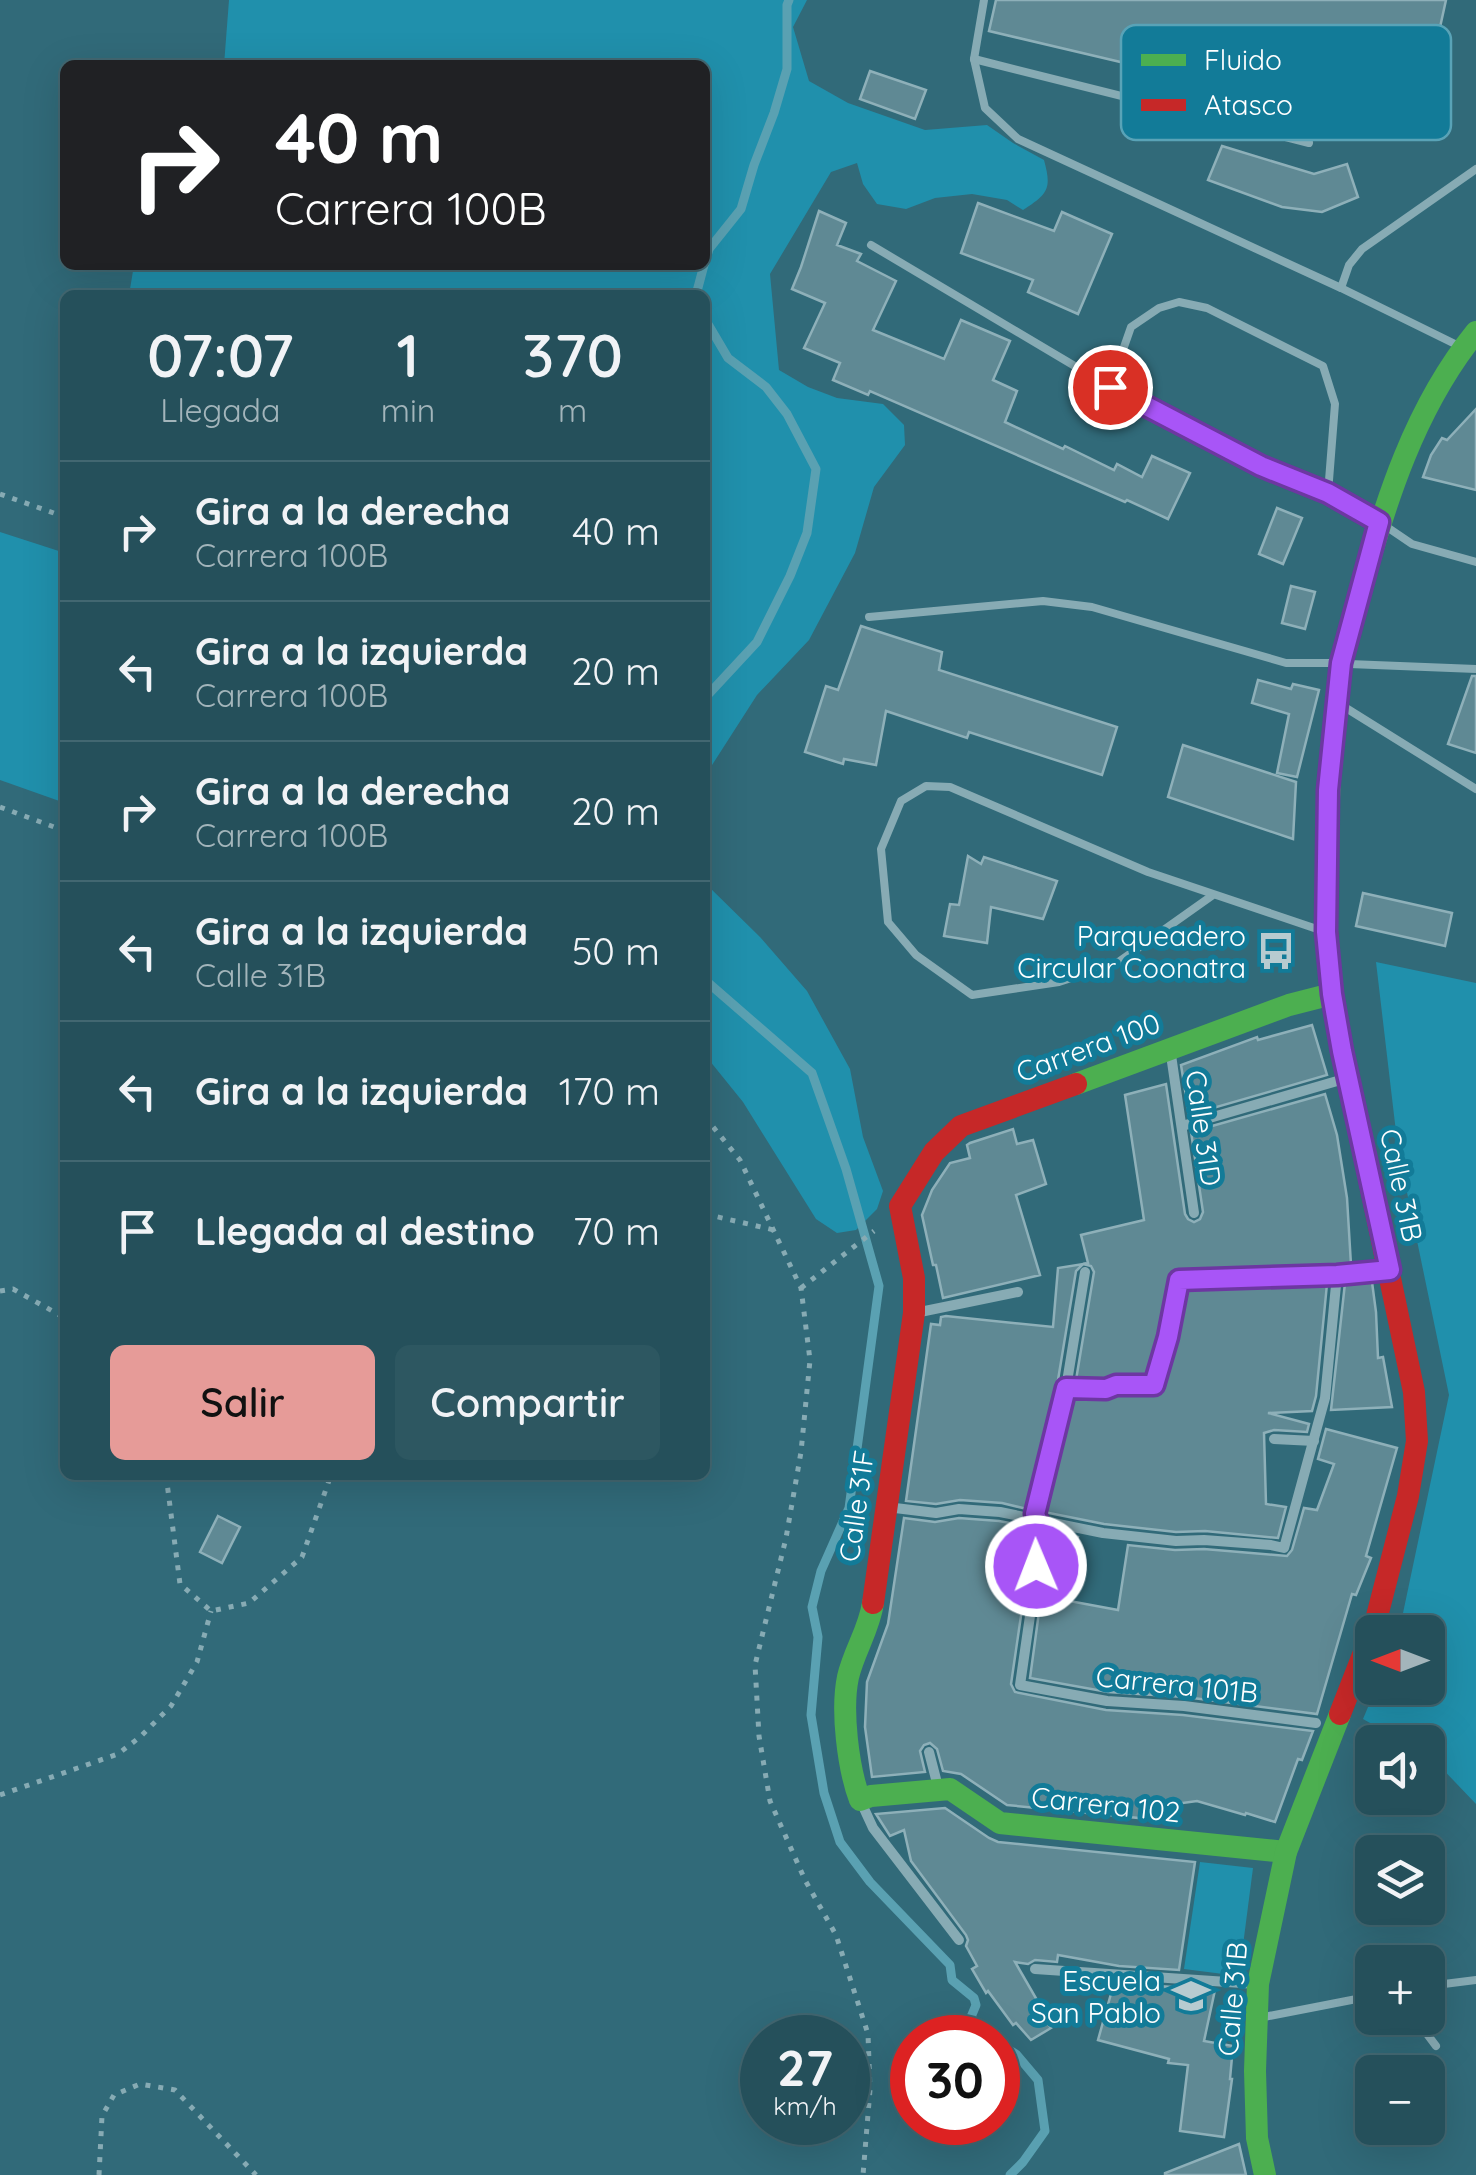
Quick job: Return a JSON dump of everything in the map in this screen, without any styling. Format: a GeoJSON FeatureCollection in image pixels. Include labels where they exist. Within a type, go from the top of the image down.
{"type":"FeatureCollection","features":[{"type":"Feature","properties":{"kind":"street","name":"Calle 31B"},"geometry":{"type":"LineString","coordinates":[[1265,2175],[1257,2138],[1258,1984],[1286,1852],[1376,1624],[1418,1441],[1414,1392],[1332,994],[1326,932],[1328,790],[1341,663],[1379,522],[1418,425],[1470,340]]}},
{"type":"Feature","properties":{"kind":"street","name":"Carrera 100"},"geometry":{"type":"LineString","coordinates":[[900,1206],[943,1141],[961,1126],[1289,1005],[1332,994]]}},
{"type":"Feature","properties":{"kind":"street","name":"Calle 31D"},"geometry":{"type":"LineString","coordinates":[[1170,1049],[1194,1214]]}},
{"type":"Feature","properties":{"kind":"street"},"geometry":{"type":"LineString","coordinates":[[1182,1126],[1348,1078]]}},
{"type":"Feature","properties":{"kind":"street","name":"Calle 31F"},"geometry":{"type":"LineString","coordinates":[[865,1797],[852,1778],[846,1728],[848,1678],[870,1621],[914,1313],[914,1278],[900,1206]]}},
{"type":"Feature","properties":{"kind":"street"},"geometry":{"type":"LineString","coordinates":[[1066,1388],[1154,1385],[1179,1280],[1390,1270]]}},
{"type":"Feature","properties":{"kind":"street"},"geometry":{"type":"LineString","coordinates":[[1036,1520],[1066,1388],[1085,1272]]}},
{"type":"Feature","properties":{"kind":"street"},"geometry":{"type":"LineString","coordinates":[[886,1507],[936,1513],[959,1509],[986,1511],[1103,1533],[1284,1548],[1326,1398],[1337,1275]]}},
{"type":"Feature","properties":{"kind":"street"},"geometry":{"type":"LineString","coordinates":[[914,1313],[1018,1292]]}},
{"type":"Feature","properties":{"kind":"street"},"geometry":{"type":"LineString","coordinates":[[1274,1439],[1314,1440]]}},
{"type":"Feature","properties":{"kind":"street","name":"Carrera 101B"},"geometry":{"type":"LineString","coordinates":[[1036,1520],[1042,1532],[1020,1686],[1108,1701],[1184,1706],[1316,1723]]}},
{"type":"Feature","properties":{"kind":"street"},"geometry":{"type":"LineString","coordinates":[[929,1752],[937,1783],[950,1789]]}},
{"type":"Feature","properties":{"kind":"street"},"geometry":{"type":"LineString","coordinates":[[950,1789],[865,1797],[873,1828],[959,1940]]}},
{"type":"Feature","properties":{"kind":"street","name":"Carrera 102"},"geometry":{"type":"LineString","coordinates":[[950,1789],[1000,1824],[1286,1852]]}},
{"type":"Feature","properties":{"kind":"street"},"geometry":{"type":"LineString","coordinates":[[1035,1969],[1258,1984]]}},
{"type":"Feature","properties":{"kind":"lane"},"geometry":{"type":"LineString","coordinates":[[984,0],[974,59],[985,108],[1018,139],[1341,288],[1470,340]]}},
{"type":"Feature","properties":{"kind":"lane"},"geometry":{"type":"LineString","coordinates":[[974,59],[1121,96]]}},
{"type":"Feature","properties":{"kind":"lane"},"geometry":{"type":"LineString","coordinates":[[1297,140],[1309,143]]}},
{"type":"Feature","properties":{"kind":"lane"},"geometry":{"type":"LineString","coordinates":[[1341,288],[1349,265],[1362,249],[1476,170]]}},
{"type":"Feature","properties":{"kind":"lane"},"geometry":{"type":"LineString","coordinates":[[871,245],[1110,387],[1261,466],[1328,493],[1412,544],[1476,562]]}},
{"type":"Feature","properties":{"kind":"lane"},"geometry":{"type":"LineString","coordinates":[[1110,387],[1131,327],[1159,308],[1179,302],[1207,308],[1324,366],[1335,404],[1328,493]]}},
{"type":"Feature","properties":{"kind":"lane"},"geometry":{"type":"LineString","coordinates":[[869,617],[1043,601],[1092,607],[1286,663],[1476,669]]}},
{"type":"Feature","properties":{"kind":"lane"},"geometry":{"type":"LineString","coordinates":[[1338,703],[1476,789]]}},
{"type":"Feature","properties":{"kind":"lane"},"geometry":{"type":"LineString","coordinates":[[1213,895],[1117,963],[1060,982],[972,995],[916,955],[888,922],[880,849],[901,801],[926,786],[950,786],[1148,872],[1326,932]]}},
{"type":"Feature","properties":{"kind":"lane"},"geometry":{"type":"LineString","coordinates":[[1445,1984],[1476,1980]]}},
{"type":"Feature","properties":{"kind":"lane"},"geometry":{"type":"LineString","coordinates":[[1257,2018],[1355,1999]]}},
{"type":"Feature","properties":{"kind":"lane"},"geometry":{"type":"LineString","coordinates":[[1428,2035],[1436,2046]]}},
{"type":"Feature","properties":{"kind":"path"},"geometry":{"type":"LineString","coordinates":[[0,494],[60,516]]}},
{"type":"Feature","properties":{"kind":"path"},"geometry":{"type":"LineString","coordinates":[[0,807],[60,828]]}},
{"type":"Feature","properties":{"kind":"path"},"geometry":{"type":"LineString","coordinates":[[710,1123],[740,1160],[802,1288],[810,1360],[801,1452],[786,1538],[756,1665],[759,1736],[770,1801],[805,1880],[836,1935],[868,2034],[870,2090],[863,2175]]}},
{"type":"Feature","properties":{"kind":"path"},"geometry":{"type":"LineString","coordinates":[[710,1215],[774,1230]]}},
{"type":"Feature","properties":{"kind":"path"},"geometry":{"type":"LineString","coordinates":[[802,1288],[871,1234]]}},
{"type":"Feature","properties":{"kind":"path"},"geometry":{"type":"LineString","coordinates":[[0,1291],[13,1289],[60,1315]]}},
{"type":"Feature","properties":{"kind":"path"},"geometry":{"type":"LineString","coordinates":[[167,1480],[180,1584],[211,1611]]}},
{"type":"Feature","properties":{"kind":"path"},"geometry":{"type":"LineString","coordinates":[[211,1611],[249,1603],[302,1557],[329,1480]]}},
{"type":"Feature","properties":{"kind":"path"},"geometry":{"type":"LineString","coordinates":[[0,1794],[118,1754],[140,1737],[171,1706],[197,1662],[211,1611]]}},
{"type":"Feature","properties":{"kind":"path"},"geometry":{"type":"LineString","coordinates":[[99,2175],[102,2116],[114,2094],[140,2084],[175,2090],[256,2175]]}},
{"type":"Feature","properties":{"kind":"shaded area"},"geometry":{"type":"Polygon","coordinates":[[[229,0],[807,0],[793,27],[809,81],[848,103],[925,130],[987,125],[1044,160],[1046,190],[1023,210],[1007,200],[972,194],[935,198],[906,209],[877,204],[863,184],[857,163],[831,172],[770,274],[779,370],[837,398],[883,404],[904,425],[905,445],[874,487],[855,553],[809,640],[757,695],[710,768],[710,290],[130,290],[133,270],[710,270],[710,60],[224,60],[229,0]]]}},
{"type":"Feature","properties":{"kind":"shaded area"},"geometry":{"type":"Polygon","coordinates":[[[0,532],[60,551],[60,801],[0,780],[0,532]]]}},
{"type":"Feature","properties":{"kind":"shaded area"},"geometry":{"type":"Polygon","coordinates":[[[710,888],[807,991],[850,1069],[863,1137],[883,1191],[877,1209],[856,1230],[837,1233],[816,1219],[743,1102],[710,1061],[710,888]]]}},
{"type":"Feature","properties":{"kind":"shaded area"},"geometry":{"type":"Polygon","coordinates":[[[1376,962],[1476,983],[1476,1804],[1445,1772],[1445,1725],[1374,1725],[1363,1719],[1369,1705],[1445,1705],[1445,1615],[1403,1615],[1449,1395],[1398,1149],[1376,962]]]}},
{"type":"Feature","properties":{"kind":"shaded area"},"geometry":{"type":"Polygon","coordinates":[[[1200,1862],[1253,1868],[1239,1976],[1184,1969],[1200,1862]]]}},
{"type":"Feature","properties":{"kind":"building"},"geometry":{"type":"Polygon","coordinates":[[[996,0],[1446,0],[1441,25],[1121,25],[1121,62],[989,31],[996,0]]]}},
{"type":"Feature","properties":{"kind":"building"},"geometry":{"type":"Polygon","coordinates":[[[870,71],[926,90],[915,119],[860,99],[870,71]]]}},
{"type":"Feature","properties":{"kind":"building"},"geometry":{"type":"Polygon","coordinates":[[[1222,146],[1314,174],[1347,164],[1358,197],[1322,212],[1282,207],[1208,180],[1222,146]]]}},
{"type":"Feature","properties":{"kind":"building"},"geometry":{"type":"Polygon","coordinates":[[[978,203],[1054,231],[1062,212],[1112,234],[1078,314],[1028,292],[1033,280],[961,253],[978,203]]]}},
{"type":"Feature","properties":{"kind":"building"},"geometry":{"type":"Polygon","coordinates":[[[819,211],[846,223],[837,245],[861,254],[857,261],[896,281],[873,330],[944,359],[961,320],[1010,341],[993,380],[1017,391],[1005,422],[1114,470],[1117,464],[1142,477],[1152,456],[1190,473],[1168,519],[870,391],[868,395],[833,380],[840,363],[804,348],[825,303],[792,289],[819,211]]]}},
{"type":"Feature","properties":{"kind":"building"},"geometry":{"type":"Polygon","coordinates":[[[1476,409],[1476,490],[1423,477],[1442,438],[1447,440],[1476,409]]]}},
{"type":"Feature","properties":{"kind":"building"},"geometry":{"type":"Polygon","coordinates":[[[1277,508],[1302,518],[1283,564],[1259,554],[1277,508]]]}},
{"type":"Feature","properties":{"kind":"building"},"geometry":{"type":"Polygon","coordinates":[[[1291,586],[1315,592],[1305,629],[1282,623],[1291,586]]]}},
{"type":"Feature","properties":{"kind":"building"},"geometry":{"type":"Polygon","coordinates":[[[861,626],[942,652],[939,670],[1117,727],[1102,775],[969,732],[967,738],[886,711],[876,765],[844,759],[843,764],[805,752],[826,686],[838,690],[861,626]]]}},
{"type":"Feature","properties":{"kind":"building"},"geometry":{"type":"Polygon","coordinates":[[[1472,676],[1476,676],[1476,753],[1448,744],[1472,676]]]}},
{"type":"Feature","properties":{"kind":"building"},"geometry":{"type":"Polygon","coordinates":[[[1258,680],[1291,689],[1293,684],[1319,690],[1297,777],[1277,773],[1289,714],[1252,703],[1258,680]]]}},
{"type":"Feature","properties":{"kind":"building"},"geometry":{"type":"Polygon","coordinates":[[[1183,745],[1296,782],[1293,839],[1168,797],[1183,745]]]}},
{"type":"Feature","properties":{"kind":"building"},"geometry":{"type":"Polygon","coordinates":[[[968,856],[981,864],[984,857],[1057,881],[1043,919],[991,907],[987,943],[944,936],[950,904],[959,905],[968,856]]]}},
{"type":"Feature","properties":{"kind":"building"},"geometry":{"type":"Polygon","coordinates":[[[1363,893],[1452,913],[1445,946],[1356,926],[1363,893]]]}},
{"type":"Feature","properties":{"kind":"building"},"geometry":{"type":"Polygon","coordinates":[[[1312,1025],[1327,1075],[1189,1115],[1181,1065],[1257,1037],[1258,1040],[1312,1025]]]}},
{"type":"Feature","properties":{"kind":"building"},"geometry":{"type":"Polygon","coordinates":[[[1166,1084],[1185,1214],[1194,1222],[1203,1212],[1191,1132],[1325,1094],[1337,1135],[1347,1198],[1351,1265],[1176,1272],[1170,1278],[1160,1335],[1147,1376],[1076,1380],[1094,1272],[1091,1266],[1083,1264],[1088,1263],[1081,1235],[1144,1220],[1125,1095],[1166,1084]]]}},
{"type":"Feature","properties":{"kind":"building"},"geometry":{"type":"Polygon","coordinates":[[[1013,1129],[1017,1144],[1033,1140],[1046,1184],[1016,1195],[1040,1275],[943,1298],[922,1215],[932,1190],[950,1163],[970,1158],[967,1145],[1013,1129]]]}},
{"type":"Feature","properties":{"kind":"building"},"geometry":{"type":"Polygon","coordinates":[[[1083,1264],[1076,1271],[1057,1386],[1027,1509],[960,1500],[936,1504],[906,1501],[931,1324],[940,1325],[941,1317],[946,1316],[1053,1327],[1058,1268],[1083,1264]]]}},
{"type":"Feature","properties":{"kind":"building"},"geometry":{"type":"Polygon","coordinates":[[[1372,1282],[1378,1358],[1383,1357],[1392,1407],[1331,1410],[1345,1283],[1372,1282]]]}},
{"type":"Feature","properties":{"kind":"building"},"geometry":{"type":"Polygon","coordinates":[[[1327,1284],[1312,1411],[1268,1413],[1309,1424],[1307,1432],[1264,1433],[1266,1504],[1286,1507],[1278,1538],[1104,1524],[1044,1512],[1073,1397],[1105,1398],[1159,1391],[1177,1339],[1186,1289],[1327,1284]]]}},
{"type":"Feature","properties":{"kind":"building"},"geometry":{"type":"Polygon","coordinates":[[[1326,1429],[1397,1448],[1366,1556],[1371,1558],[1356,1595],[1352,1594],[1317,1714],[1185,1697],[1108,1692],[1030,1678],[1050,1531],[1078,1537],[1064,1600],[1118,1610],[1128,1545],[1287,1556],[1304,1508],[1317,1510],[1334,1464],[1318,1459],[1326,1429]]]}},
{"type":"Feature","properties":{"kind":"building"},"geometry":{"type":"Polygon","coordinates":[[[218,1516],[240,1527],[222,1563],[200,1552],[218,1516]]]}},
{"type":"Feature","properties":{"kind":"building"},"geometry":{"type":"Polygon","coordinates":[[[904,1518],[935,1522],[959,1518],[1031,1527],[1011,1684],[1015,1692],[1106,1710],[1313,1731],[1302,1760],[1298,1759],[1275,1822],[1197,1801],[1168,1805],[1170,1821],[1007,1805],[961,1774],[943,1771],[937,1749],[930,1743],[920,1751],[925,1772],[872,1777],[865,1727],[867,1682],[888,1624],[904,1518]]]}},
{"type":"Feature","properties":{"kind":"building"},"geometry":{"type":"Polygon","coordinates":[[[945,1808],[998,1842],[1195,1862],[1179,1970],[1119,1966],[1058,1955],[1057,1962],[1015,1962],[1041,2007],[1037,2010],[1051,2028],[1031,2040],[1020,2028],[1020,2015],[1006,2015],[986,1993],[972,1969],[977,1966],[966,1946],[966,1935],[911,1861],[904,1830],[890,1836],[876,1814],[945,1808]]]}},
{"type":"Feature","properties":{"kind":"building"},"geometry":{"type":"Polygon","coordinates":[[[1114,1983],[1215,1990],[1204,2041],[1233,2046],[1224,2137],[1180,2131],[1188,2065],[1168,2063],[1169,2059],[1098,2040],[1114,1983]]]}},
{"type":"Feature","properties":{"kind":"building"},"geometry":{"type":"Polygon","coordinates":[[[1239,2144],[1246,2175],[1165,2175],[1165,2173],[1239,2144]]]}},
{"type":"Feature","properties":{"kind":"waterway"},"geometry":{"type":"LineString","coordinates":[[710,248],[741,209],[774,113],[787,69],[789,0]]}},
{"type":"Feature","properties":{"kind":"waterway"},"geometry":{"type":"LineString","coordinates":[[697,290],[703,270]]}},
{"type":"Feature","properties":{"kind":"waterway"},"geometry":{"type":"LineString","coordinates":[[710,327],[728,358],[766,387],[787,414],[816,469],[807,533],[790,576],[757,642],[710,693]]}},
{"type":"Feature","properties":{"kind":"waterway"},"geometry":{"type":"LineString","coordinates":[[710,984],[812,1073],[846,1169],[879,1286],[849,1508],[821,1571],[812,1607],[818,1637],[811,1715],[824,1793],[840,1842],[870,1882],[950,1965],[952,1980],[974,1998],[972,2015]]}},
{"type":"Feature","properties":{"kind":"waterway"},"geometry":{"type":"LineString","coordinates":[[1010,2175],[1045,2131],[1038,2080],[1020,2059]]}},
{"type":"Feature","properties":{"kind":"traffic: fast"},"geometry":{"type":"LineString","coordinates":[[1326,917],[1331,760],[1346,639],[1404,457],[1436,392],[1476,332]]}},
{"type":"Feature","properties":{"kind":"traffic: fast"},"geometry":{"type":"LineString","coordinates":[[1076,1084],[1289,1005],[1332,994]]}},
{"type":"Feature","properties":{"kind":"traffic: fast"},"geometry":{"type":"LineString","coordinates":[[873,1603],[846,1690],[847,1739],[860,1800],[950,1789],[1000,1823],[1286,1852]]}},
{"type":"Feature","properties":{"kind":"traffic: fast"},"geometry":{"type":"LineString","coordinates":[[1265,2175],[1257,2138],[1258,1984],[1286,1852],[1340,1714]]}},
{"type":"Feature","properties":{"kind":"traffic: jam"},"geometry":{"type":"LineString","coordinates":[[1326,917],[1332,994],[1414,1392],[1417,1441],[1408,1496],[1375,1624],[1340,1714]]}},
{"type":"Feature","properties":{"kind":"traffic: jam"},"geometry":{"type":"LineString","coordinates":[[873,1603],[914,1313],[914,1278],[900,1206],[934,1152],[961,1126],[1076,1084]]}},
{"type":"Feature","properties":{"kind":"place","name":"Parqueadero Circular Coonatra"},"geometry":{"type":"Point","coordinates":[1276,951]}},
{"type":"Feature","properties":{"kind":"place","name":"Escuela San Pablo"},"geometry":{"type":"Point","coordinates":[1191,1996]}},
{"type":"Feature","properties":{"kind":"route"},"geometry":{"type":"LineString","coordinates":[[1036,1566],[1042,1532],[1035,1514],[1066,1388],[1154,1385],[1179,1280],[1390,1270],[1342,1051],[1326,932],[1328,790],[1341,663],[1379,522],[1328,493],[1261,466],[1110,387]]}}]}
